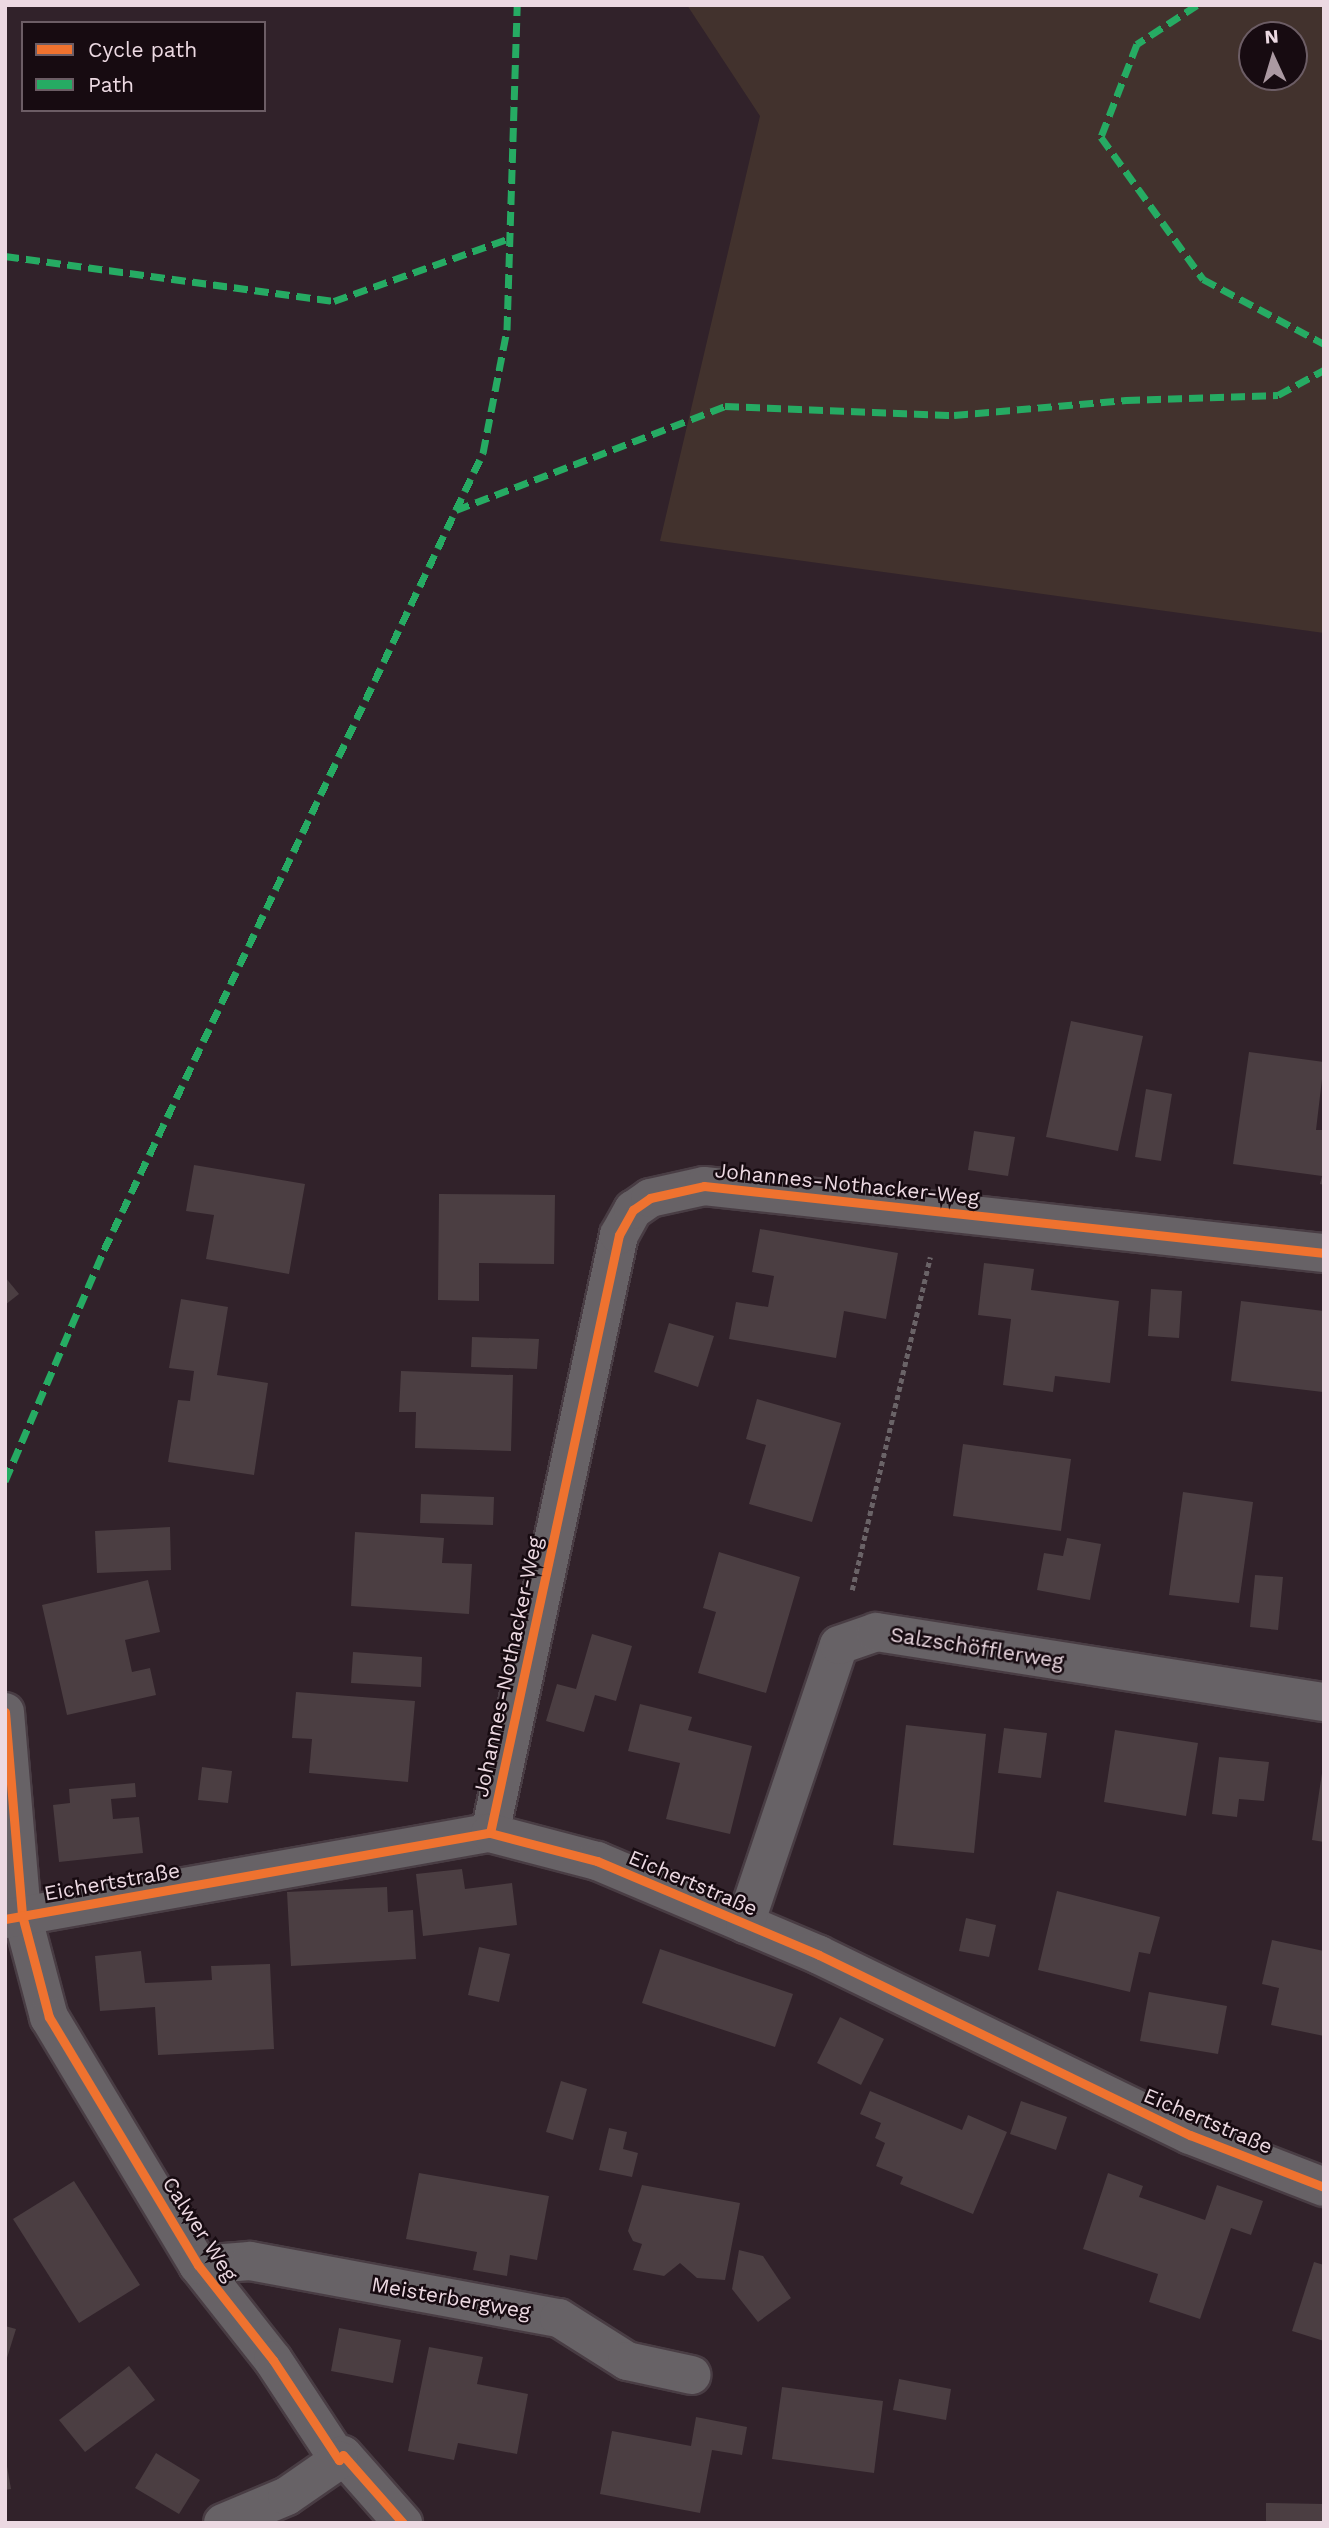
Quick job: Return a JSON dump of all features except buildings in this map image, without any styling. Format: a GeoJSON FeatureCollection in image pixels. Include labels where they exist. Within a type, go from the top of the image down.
{"type":"FeatureCollection","features":[{"type":"Feature","properties":{"kind":"street","name":"Johannes-Nothacker-Weg"},"geometry":{"type":"LineString","coordinates":[[490,1833],[619,1235],[633,1210],[671,1190],[704,1186],[1324,1254]]}},
{"type":"Feature","properties":{"kind":"street","name":"Salzschöfflerweg"},"geometry":{"type":"LineString","coordinates":[[839,1645],[876,1632],[1324,1702]]}},
{"type":"Feature","properties":{"kind":"street"},"geometry":{"type":"LineString","coordinates":[[745,1924],[839,1645]]}},
{"type":"Feature","properties":{"kind":"street","name":"Calwer Weg"},"geometry":{"type":"LineString","coordinates":[[5,1712],[13,1917],[49,2017],[198,2265],[273,2360],[339,2459],[343,2455],[403,2523]]}},
{"type":"Feature","properties":{"kind":"street","name":"Eichertstraße"},"geometry":{"type":"LineString","coordinates":[[13,1917],[490,1833],[597,1861],[819,1955],[1189,2135],[1324,2187]]}},
{"type":"Feature","properties":{"kind":"street","name":"Meisterbergweg"},"geometry":{"type":"LineString","coordinates":[[198,2265],[250,2261],[559,2318],[627,2361],[692,2375]]}},
{"type":"Feature","properties":{"kind":"street"},"geometry":{"type":"LineString","coordinates":[[223,2523],[286,2496],[339,2459]]}},
{"type":"Feature","properties":{"kind":"path"},"geometry":{"type":"LineString","coordinates":[[839,1645],[941,1212]]}},
{"type":"Feature","properties":{"kind":"shaded area"},"geometry":{"type":"Polygon","coordinates":[[[687,5],[1324,5],[1324,633],[660,541],[760,116],[687,5]]]}},
{"type":"Feature","properties":{"kind":"marked path"},"geometry":{"type":"LineString","coordinates":[[5,1481],[104,1250],[483,453],[507,330],[517,5]]}},
{"type":"Feature","properties":{"kind":"marked path"},"geometry":{"type":"LineString","coordinates":[[1197,5],[1137,44],[1101,137],[1203,279],[1324,344]]}},
{"type":"Feature","properties":{"kind":"marked path"},"geometry":{"type":"LineString","coordinates":[[5,256],[334,301],[510,238]]}},
{"type":"Feature","properties":{"kind":"marked path"},"geometry":{"type":"LineString","coordinates":[[456,510],[725,406],[954,415],[1126,400],[1278,395],[1324,370]]}},
{"type":"Feature","properties":{"kind":"cycle path"},"geometry":{"type":"LineString","coordinates":[[490,1833],[619,1235],[633,1210],[650,1198],[704,1186],[1324,1253]]}},
{"type":"Feature","properties":{"kind":"cycle path"},"geometry":{"type":"LineString","coordinates":[[5,1712],[22,1915],[49,2017],[198,2265],[273,2360],[339,2460],[343,2455],[403,2523]]}},
{"type":"Feature","properties":{"kind":"cycle path"},"geometry":{"type":"LineString","coordinates":[[5,1919],[490,1833],[597,1861],[819,1955],[1190,2135],[1324,2187]]}}]}
